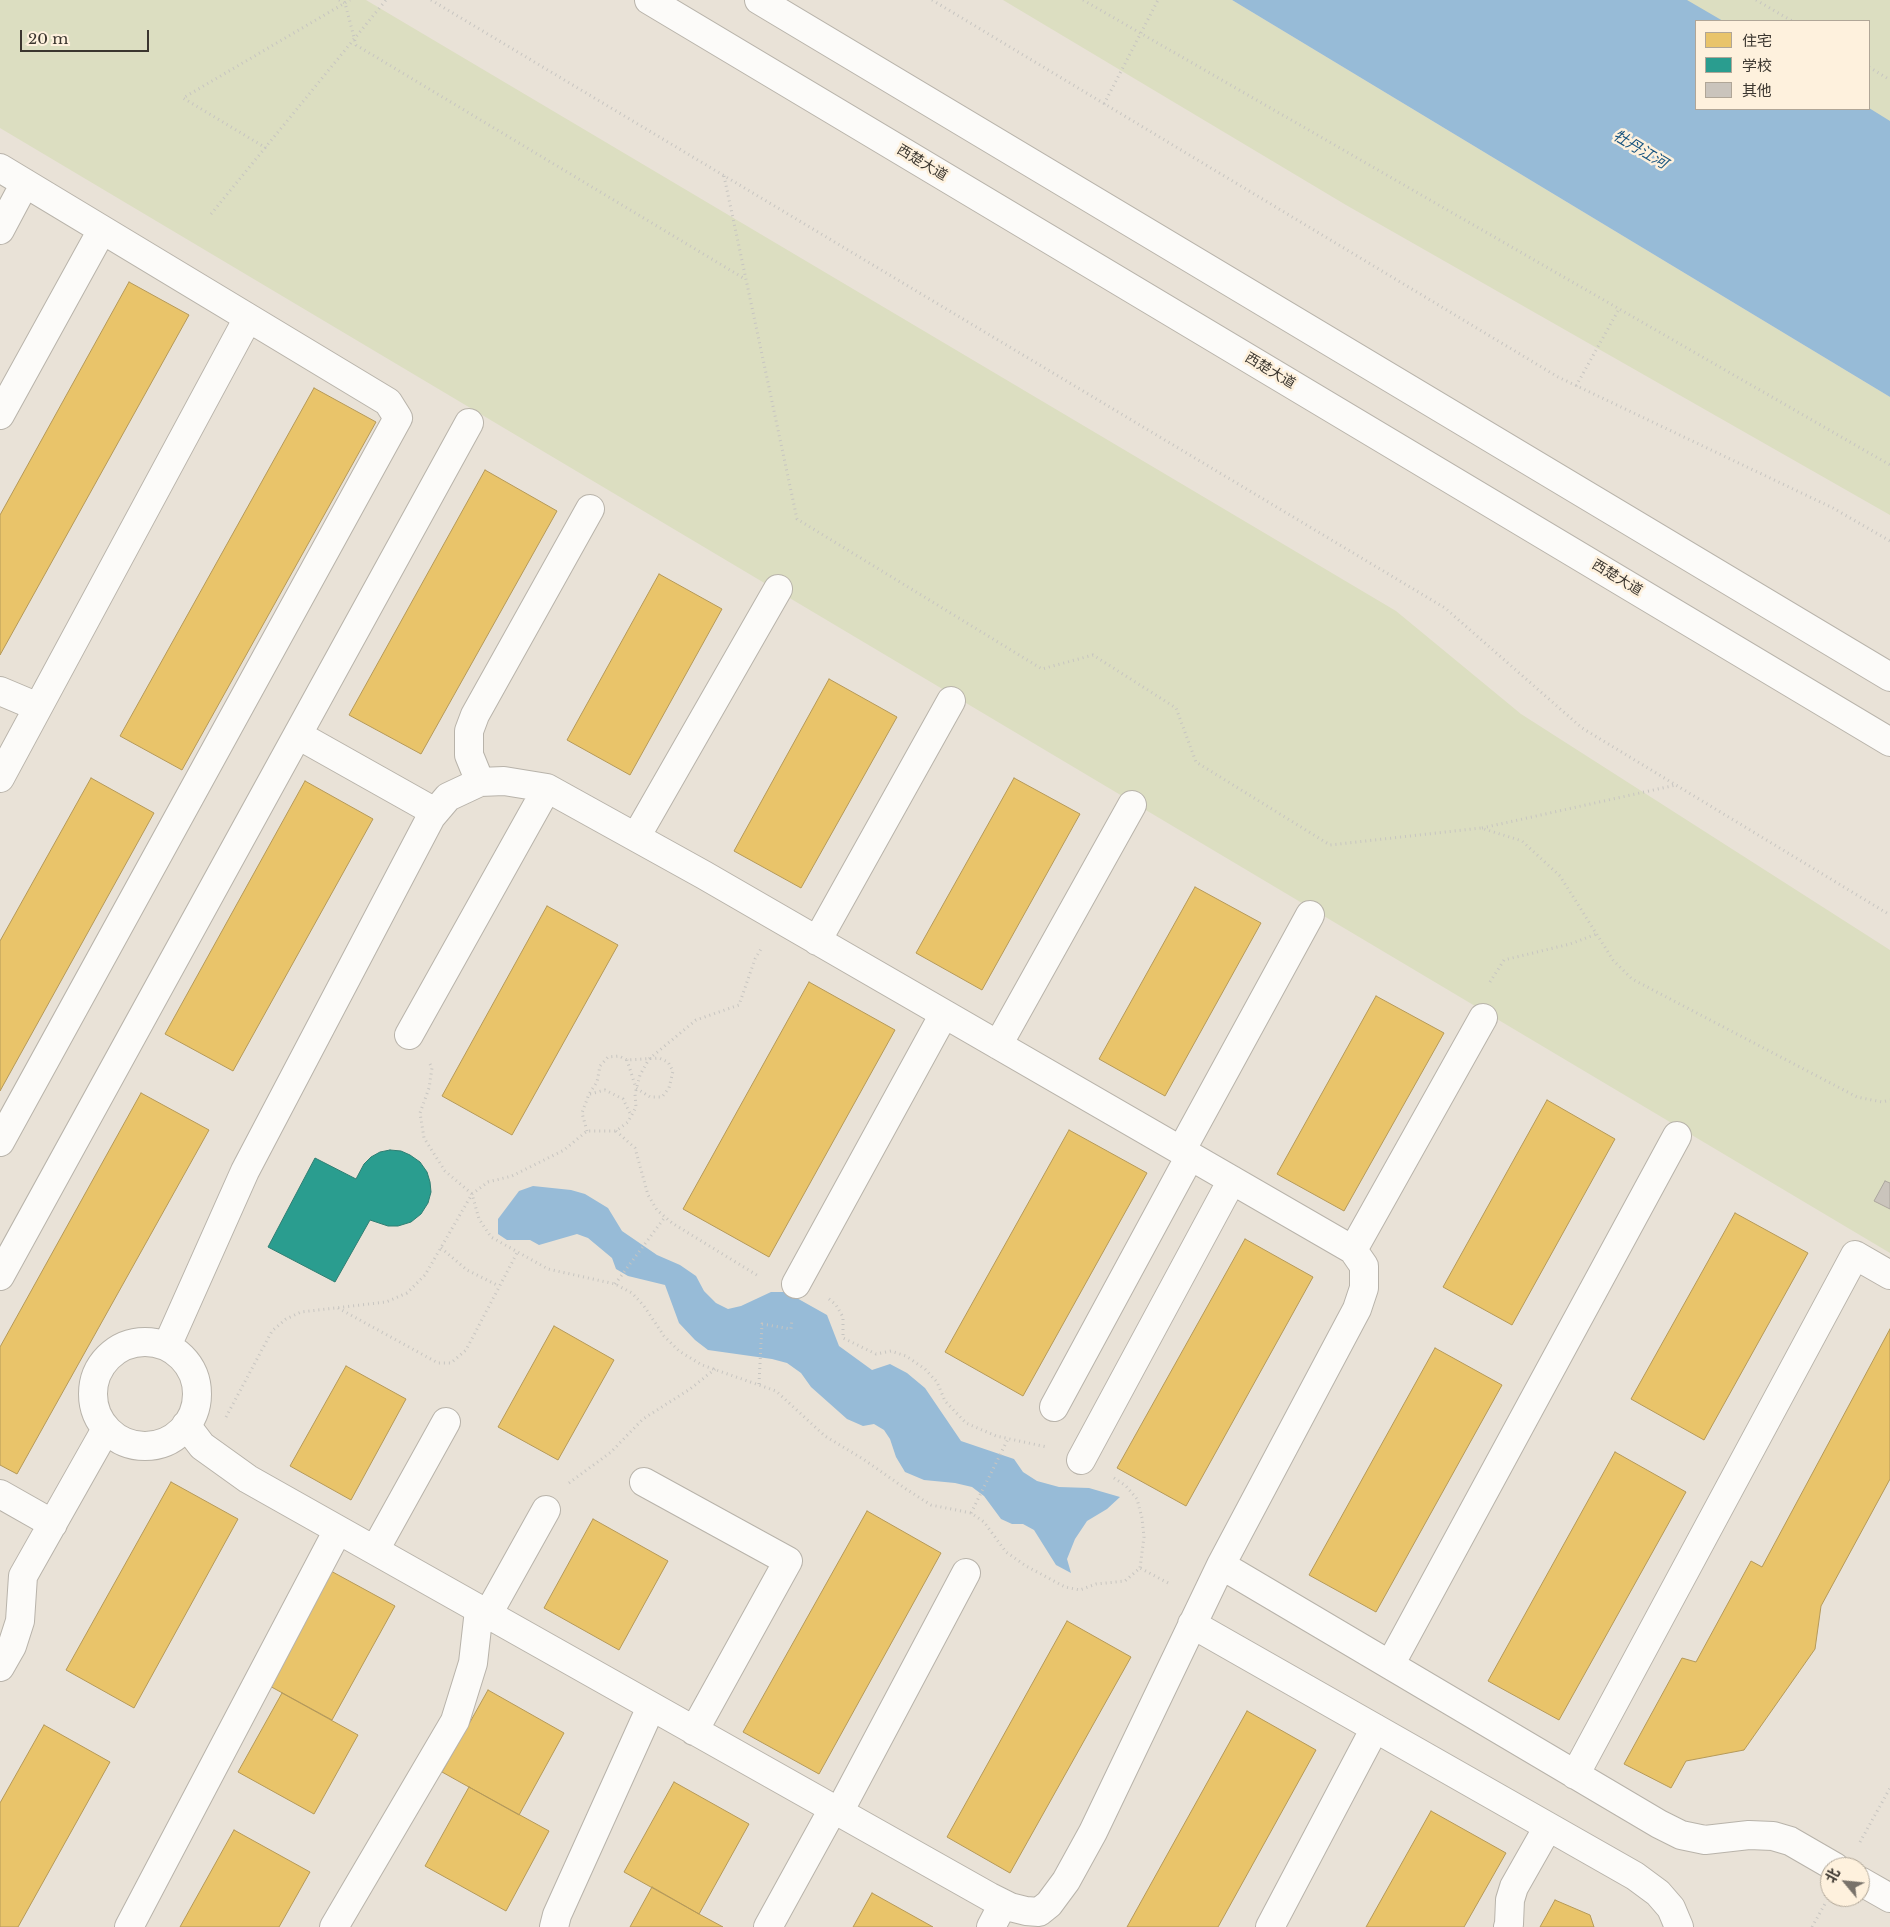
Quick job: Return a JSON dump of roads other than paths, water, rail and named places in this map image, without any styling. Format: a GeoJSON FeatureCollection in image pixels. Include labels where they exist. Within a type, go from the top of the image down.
{"type":"FeatureCollection","features":[{"type":"Feature","properties":{"kind":"main road","name":"西楚大道"},"geometry":{"type":"LineString","coordinates":[[649,0],[1890,742]]}},
{"type":"Feature","properties":{"kind":"main road"},"geometry":{"type":"LineString","coordinates":[[760,0],[1890,676]]}},
{"type":"Feature","properties":{"kind":"main road"},"geometry":{"type":"LineString","coordinates":[[0,168],[388,402],[398,418],[0,1142]]}},
{"type":"Feature","properties":{"kind":"main road"},"geometry":{"type":"LineString","coordinates":[[0,230],[25,183]]}},
{"type":"Feature","properties":{"kind":"main road"},"geometry":{"type":"LineString","coordinates":[[0,415],[102,230]]}},
{"type":"Feature","properties":{"kind":"main road"},"geometry":{"type":"LineString","coordinates":[[0,778],[248,318]]}},
{"type":"Feature","properties":{"kind":"main road"},"geometry":{"type":"LineString","coordinates":[[0,1276],[469,423]]}},
{"type":"Feature","properties":{"kind":"main road"},"geometry":{"type":"LineString","coordinates":[[480,782],[469,755],[469,731],[475,715],[590,510]]}},
{"type":"Feature","properties":{"kind":"main road"},"geometry":{"type":"LineString","coordinates":[[636,837],[778,588]]}},
{"type":"Feature","properties":{"kind":"main road"},"geometry":{"type":"LineString","coordinates":[[0,691],[38,707]]}},
{"type":"Feature","properties":{"kind":"main road"},"geometry":{"type":"LineString","coordinates":[[817,941],[951,701]]}},
{"type":"Feature","properties":{"kind":"main road"},"geometry":{"type":"LineString","coordinates":[[298,735],[436,812]]}},
{"type":"Feature","properties":{"kind":"main road"},"geometry":{"type":"LineString","coordinates":[[167,1346],[245,1171],[426,826],[448,797],[480,782],[504,781],[547,788],[778,918],[1353,1250],[1364,1266],[1364,1288],[1356,1309],[1221,1565],[1093,1832],[1066,1882],[1050,1904],[1040,1912],[1026,1911],[997,1916],[836,1811],[248,1479],[208,1450],[186,1426]]}},
{"type":"Feature","properties":{"kind":"main road"},"geometry":{"type":"LineString","coordinates":[[409,1035],[547,788]]}},
{"type":"Feature","properties":{"kind":"main road"},"geometry":{"type":"LineString","coordinates":[[998,1045],[1132,805]]}},
{"type":"Feature","properties":{"kind":"main road"},"geometry":{"type":"LineString","coordinates":[[1054,1407],[1310,915]]}},
{"type":"Feature","properties":{"kind":"main road"},"geometry":{"type":"LineString","coordinates":[[794,1297],[944,1014]]}},
{"type":"Feature","properties":{"kind":"main road"},"geometry":{"type":"LineString","coordinates":[[1353,1250],[1483,1018]]}},
{"type":"Feature","properties":{"kind":"main road"},"geometry":{"type":"LineString","coordinates":[[1390,1665],[1677,1136]]}},
{"type":"Feature","properties":{"kind":"main road"},"geometry":{"type":"LineString","coordinates":[[1081,1460],[1232,1180]]}},
{"type":"Feature","properties":{"kind":"main road"},"geometry":{"type":"LineString","coordinates":[[1575,1775],[1855,1255],[1890,1276]]}},
{"type":"Feature","properties":{"kind":"main road"},"geometry":{"type":"LineString","coordinates":[[150,1342],[167,1346],[180,1355],[190,1367],[197,1397],[194,1412],[186,1426],[175,1436],[162,1443],[147,1446],[132,1444],[118,1438],[106,1429],[97,1414],[93,1396],[95,1379],[103,1363],[116,1350],[132,1343],[150,1342]]}},
{"type":"Feature","properties":{"kind":"main road"},"geometry":{"type":"LineString","coordinates":[[374,1550],[446,1422]]}},
{"type":"Feature","properties":{"kind":"main road"},"geometry":{"type":"LineString","coordinates":[[0,1667],[12,1646],[20,1621],[23,1576],[106,1429]]}},
{"type":"Feature","properties":{"kind":"main road"},"geometry":{"type":"LineString","coordinates":[[644,1482],[788,1561],[694,1731]]}},
{"type":"Feature","properties":{"kind":"main road"},"geometry":{"type":"LineString","coordinates":[[0,1494],[53,1524]]}},
{"type":"Feature","properties":{"kind":"main road"},"geometry":{"type":"LineString","coordinates":[[334,1927],[455,1721],[473,1663],[484,1612],[546,1510]]}},
{"type":"Feature","properties":{"kind":"main road"},"geometry":{"type":"LineString","coordinates":[[129,1927],[338,1530]]}},
{"type":"Feature","properties":{"kind":"main road"},"geometry":{"type":"LineString","coordinates":[[1221,1565],[1575,1775],[1681,1835],[1705,1840],[1749,1835],[1773,1836],[1790,1842],[1820,1859]]}},
{"type":"Feature","properties":{"kind":"main road"},"geometry":{"type":"LineString","coordinates":[[768,1927],[836,1811],[966,1573]]}},
{"type":"Feature","properties":{"kind":"main road"},"geometry":{"type":"LineString","coordinates":[[1198,1613],[1374,1728],[1635,1876],[1658,1893],[1671,1908],[1679,1927]]}},
{"type":"Feature","properties":{"kind":"main road"},"geometry":{"type":"LineString","coordinates":[[554,1927],[557,1915],[651,1707]]}},
{"type":"Feature","properties":{"kind":"main road"},"geometry":{"type":"LineString","coordinates":[[1270,1927],[1374,1728]]}},
{"type":"Feature","properties":{"kind":"main road"},"geometry":{"type":"LineString","coordinates":[[1508,1927],[1510,1900],[1514,1887],[1548,1827]]}},
{"type":"Feature","properties":{"kind":"main road"},"geometry":{"type":"LineString","coordinates":[[1870,1887],[1890,1898]]}},
{"type":"Feature","properties":{"kind":"water","name":"牡丹江河"},"geometry":{"type":"Polygon","coordinates":[[[1232,0],[1687,0],[1721,20],[1695,20],[1695,110],[1870,109],[1890,121],[1890,397],[1232,0]]]}},
{"type":"Feature","properties":{"kind":"water"},"geometry":{"type":"Polygon","coordinates":[[[533,1186],[571,1190],[585,1194],[608,1208],[622,1231],[657,1255],[680,1265],[696,1276],[704,1291],[716,1303],[728,1309],[741,1306],[771,1292],[786,1292],[827,1315],[839,1346],[872,1370],[890,1364],[907,1373],[925,1388],[961,1441],[1014,1459],[1023,1472],[1037,1481],[1059,1487],[1089,1488],[1120,1497],[1107,1509],[1087,1521],[1075,1539],[1067,1559],[1071,1573],[1056,1565],[1034,1530],[1023,1524],[1012,1524],[1001,1519],[984,1496],[972,1487],[955,1483],[924,1480],[905,1472],[884,1430],[874,1424],[863,1426],[847,1419],[811,1387],[801,1373],[787,1363],[772,1359],[708,1350],[695,1340],[679,1323],[665,1285],[628,1276],[616,1269],[612,1258],[588,1238],[577,1234],[539,1245],[530,1240],[507,1240],[498,1234],[498,1219],[519,1191],[533,1186]]]}}]}
